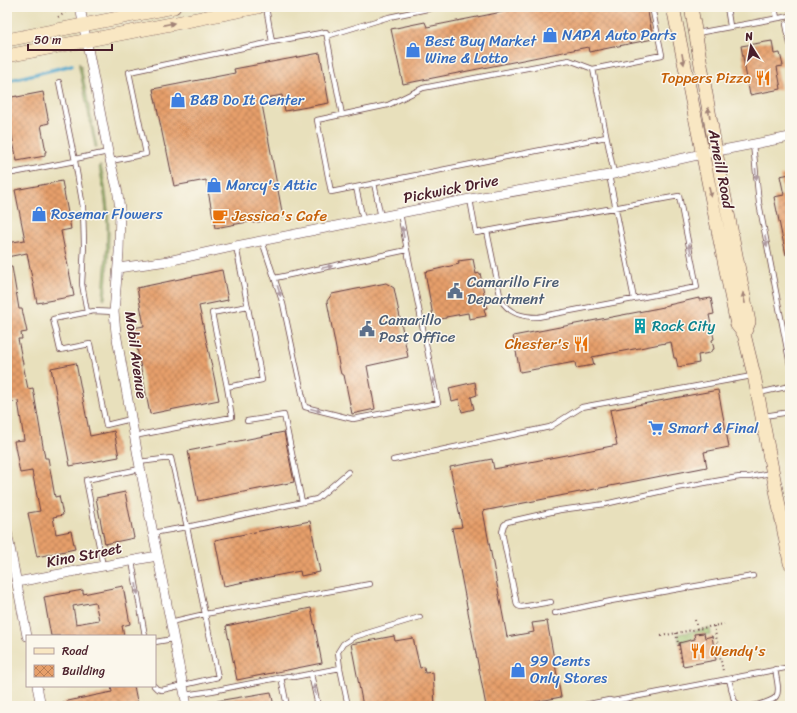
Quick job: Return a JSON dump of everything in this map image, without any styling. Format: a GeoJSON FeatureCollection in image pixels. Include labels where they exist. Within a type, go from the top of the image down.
{"type":"FeatureCollection","features":[{"type":"Feature","properties":{"kind":"main road"},"geometry":{"type":"LineString","coordinates":[[7,40],[174,7]]}},
{"type":"Feature","properties":{"kind":"main road"},"geometry":{"type":"LineString","coordinates":[[7,56],[258,7]]}},
{"type":"Feature","properties":{"kind":"main road","name":"Arneill Road"},"geometry":{"type":"LineString","coordinates":[[673,7],[737,324],[744,334],[754,375],[790,559]]}},
{"type":"Feature","properties":{"kind":"main road","name":"Arneill Road"},"geometry":{"type":"LineString","coordinates":[[691,7],[716,152],[749,322],[744,334]]}},
{"type":"Feature","properties":{"kind":"street","name":"Mobil Avenue"},"geometry":{"type":"LineString","coordinates":[[80,7],[120,209],[120,235],[114,312],[116,333],[152,533],[187,706]]}},
{"type":"Feature","properties":{"kind":"street","name":"Pickwick Drive"},"geometry":{"type":"LineString","coordinates":[[118,268],[168,261],[470,199],[612,174],[702,154],[790,137]]}},
{"type":"Feature","properties":{"kind":"street"},"geometry":{"type":"LineString","coordinates":[[7,532],[27,635]]}},
{"type":"Feature","properties":{"kind":"street","name":"Kino Street"},"geometry":{"type":"LineString","coordinates":[[17,582],[157,556]]}},
{"type":"Feature","properties":{"kind":"street"},"geometry":{"type":"LineString","coordinates":[[37,687],[41,706]]}},
{"type":"Feature","properties":{"kind":"lane"},"geometry":{"type":"LineString","coordinates":[[266,7],[272,42]]}},
{"type":"Feature","properties":{"kind":"lane"},"geometry":{"type":"LineString","coordinates":[[327,36],[389,17],[437,7]]}},
{"type":"Feature","properties":{"kind":"lane"},"geometry":{"type":"LineString","coordinates":[[606,137],[332,192],[317,120],[388,105],[423,88],[569,60],[593,69],[662,55],[652,7]]}},
{"type":"Feature","properties":{"kind":"lane"},"geometry":{"type":"LineString","coordinates":[[727,7],[730,26]]}},
{"type":"Feature","properties":{"kind":"lane"},"geometry":{"type":"LineString","coordinates":[[775,7],[777,18]]}},
{"type":"Feature","properties":{"kind":"lane"},"geometry":{"type":"LineString","coordinates":[[696,33],[790,16]]}},
{"type":"Feature","properties":{"kind":"lane"},"geometry":{"type":"LineString","coordinates":[[790,22],[786,24],[790,44]]}},
{"type":"Feature","properties":{"kind":"lane"},"geometry":{"type":"LineString","coordinates":[[14,173],[75,160],[146,154],[129,72],[326,32],[342,115]]}},
{"type":"Feature","properties":{"kind":"lane"},"geometry":{"type":"LineString","coordinates":[[593,69],[606,137],[616,208],[634,299]]}},
{"type":"Feature","properties":{"kind":"lane"},"geometry":{"type":"LineString","coordinates":[[59,82],[75,160],[84,219],[82,284],[87,312]]}},
{"type":"Feature","properties":{"kind":"lane"},"geometry":{"type":"LineString","coordinates":[[753,144],[759,203],[790,365]]}},
{"type":"Feature","properties":{"kind":"lane"},"geometry":{"type":"LineString","coordinates":[[374,184],[381,218]]}},
{"type":"Feature","properties":{"kind":"lane"},"geometry":{"type":"LineString","coordinates":[[356,187],[364,221]]}},
{"type":"Feature","properties":{"kind":"lane"},"geometry":{"type":"LineString","coordinates":[[470,199],[476,233],[679,196],[697,287],[538,317],[528,317],[517,314],[506,307],[501,300],[487,231]]}},
{"type":"Feature","properties":{"kind":"lane"},"geometry":{"type":"LineString","coordinates":[[262,241],[283,304],[305,407],[353,419],[438,403],[400,213]]}},
{"type":"Feature","properties":{"kind":"lane"},"geometry":{"type":"LineString","coordinates":[[227,387],[262,380],[236,246]]}},
{"type":"Feature","properties":{"kind":"lane"},"geometry":{"type":"LineString","coordinates":[[275,278],[407,250]]}},
{"type":"Feature","properties":{"kind":"lane"},"geometry":{"type":"LineString","coordinates":[[134,436],[232,417],[212,313],[248,306]]}},
{"type":"Feature","properties":{"kind":"lane"},"geometry":{"type":"LineString","coordinates":[[114,312],[94,311],[53,319],[60,350],[90,344],[106,425],[131,419]]}},
{"type":"Feature","properties":{"kind":"lane"},"geometry":{"type":"LineString","coordinates":[[393,460],[550,427],[582,407],[754,375]]}},
{"type":"Feature","properties":{"kind":"lane"},"geometry":{"type":"LineString","coordinates":[[758,393],[790,386]]}},
{"type":"Feature","properties":{"kind":"lane"},"geometry":{"type":"LineString","coordinates":[[762,416],[790,412]]}},
{"type":"Feature","properties":{"kind":"lane"},"geometry":{"type":"LineString","coordinates":[[247,421],[284,415],[302,502]]}},
{"type":"Feature","properties":{"kind":"lane"},"geometry":{"type":"LineString","coordinates":[[103,566],[86,480],[171,458],[187,527],[218,678],[162,690],[155,687]]}},
{"type":"Feature","properties":{"kind":"lane"},"geometry":{"type":"LineString","coordinates":[[152,533],[187,527],[316,499],[348,472]]}},
{"type":"Feature","properties":{"kind":"lane"},"geometry":{"type":"LineString","coordinates":[[551,602],[521,607],[518,606],[502,532],[504,525],[507,522],[560,510],[605,504],[676,488],[773,473]]}},
{"type":"Feature","properties":{"kind":"lane"},"geometry":{"type":"LineString","coordinates":[[132,560],[145,635]]}},
{"type":"Feature","properties":{"kind":"lane"},"geometry":{"type":"LineString","coordinates":[[555,613],[611,601],[753,576]]}},
{"type":"Feature","properties":{"kind":"lane"},"geometry":{"type":"LineString","coordinates":[[170,622],[205,614],[370,584]]}},
{"type":"Feature","properties":{"kind":"lane"},"geometry":{"type":"LineString","coordinates":[[348,706],[338,652],[343,644],[354,637],[420,617]]}},
{"type":"Feature","properties":{"kind":"lane"},"geometry":{"type":"LineString","coordinates":[[156,642],[173,639]]}},
{"type":"Feature","properties":{"kind":"lane"},"geometry":{"type":"LineString","coordinates":[[579,706],[609,700],[613,701],[790,667]]}},
{"type":"Feature","properties":{"kind":"lane"},"geometry":{"type":"LineString","coordinates":[[184,695],[340,668]]}},
{"type":"Feature","properties":{"kind":"lane"},"geometry":{"type":"LineString","coordinates":[[753,706],[770,702],[778,695],[775,669]]}},
{"type":"Feature","properties":{"kind":"lane"},"geometry":{"type":"LineString","coordinates":[[311,674],[318,706]]}},
{"type":"Feature","properties":{"kind":"lane"},"geometry":{"type":"LineString","coordinates":[[282,677],[287,706]]}},
{"type":"Feature","properties":{"kind":"lane"},"geometry":{"type":"LineString","coordinates":[[729,679],[734,700],[739,706]]}},
{"type":"Feature","properties":{"kind":"path"},"geometry":{"type":"LineString","coordinates":[[695,620],[697,629]]}},
{"type":"Feature","properties":{"kind":"path"},"geometry":{"type":"LineString","coordinates":[[661,636],[724,624]]}},
{"type":"Feature","properties":{"kind":"path"},"geometry":{"type":"LineString","coordinates":[[714,626],[723,670]]}},
{"type":"Feature","properties":{"kind":"path"},"geometry":{"type":"LineString","coordinates":[[676,633],[683,668]]}},
{"type":"Feature","properties":{"kind":"green space"},"geometry":{"type":"Polygon","coordinates":[[[79,63],[81,66],[97,147],[95,147],[79,63]]]}},
{"type":"Feature","properties":{"kind":"green space"},"geometry":{"type":"Polygon","coordinates":[[[99,166],[101,166],[104,183],[109,225],[105,299],[103,298],[107,248],[107,223],[99,166]]]}},
{"type":"Feature","properties":{"kind":"green space"},"geometry":{"type":"Polygon","coordinates":[[[710,628],[711,634],[695,634],[695,639],[679,642],[678,634],[710,628]]]}},
{"type":"Feature","properties":{"kind":"building"},"geometry":{"type":"Polygon","coordinates":[[[506,7],[647,7],[653,39],[589,52],[588,47],[403,84],[391,29],[425,22],[427,27],[507,11],[506,7]]]}},
{"type":"Feature","properties":{"kind":"building","name":"Toppers Pizza"},"geometry":{"type":"Polygon","coordinates":[[[772,41],[774,54],[780,53],[783,66],[777,67],[781,89],[750,95],[741,46],[772,41]]]}},
{"type":"Feature","properties":{"kind":"building"},"geometry":{"type":"Polygon","coordinates":[[[320,53],[329,103],[285,111],[282,95],[261,99],[283,217],[215,228],[206,180],[174,186],[153,89],[235,73],[234,69],[320,53]]]}},
{"type":"Feature","properties":{"kind":"building"},"geometry":{"type":"Polygon","coordinates":[[[43,92],[49,123],[41,125],[46,152],[45,156],[17,161],[11,131],[7,131],[7,98],[43,92]]]}},
{"type":"Feature","properties":{"kind":"building"},"geometry":{"type":"Polygon","coordinates":[[[790,174],[790,254],[786,255],[774,197],[784,195],[780,176],[790,174]]]}},
{"type":"Feature","properties":{"kind":"building"},"geometry":{"type":"Polygon","coordinates":[[[62,181],[71,229],[61,231],[74,296],[37,303],[27,253],[7,257],[7,243],[25,240],[15,190],[62,181]]]}},
{"type":"Feature","properties":{"kind":"building","name":"Camarillo Fire Department"},"geometry":{"type":"Polygon","coordinates":[[[473,259],[476,274],[480,273],[487,308],[484,309],[486,316],[469,319],[468,313],[436,320],[435,316],[433,316],[425,272],[459,264],[458,261],[473,259]]]}},
{"type":"Feature","properties":{"kind":"building"},"geometry":{"type":"Polygon","coordinates":[[[7,267],[12,267],[19,309],[22,309],[27,332],[21,333],[22,339],[18,339],[28,389],[33,388],[45,458],[48,458],[55,497],[59,496],[63,515],[53,517],[56,534],[71,531],[75,549],[37,557],[28,513],[40,511],[32,471],[20,473],[14,441],[24,440],[18,401],[7,403],[7,267]]]}},
{"type":"Feature","properties":{"kind":"building"},"geometry":{"type":"Polygon","coordinates":[[[222,270],[228,300],[199,306],[219,400],[150,414],[133,328],[144,326],[137,288],[222,270]]]}},
{"type":"Feature","properties":{"kind":"building","name":"Camarillo Post Office"},"geometry":{"type":"Polygon","coordinates":[[[386,283],[394,288],[408,357],[367,366],[375,409],[352,414],[344,375],[341,374],[340,370],[327,301],[332,294],[386,283]]]}},
{"type":"Feature","properties":{"kind":"building","name":"Rock City"},"geometry":{"type":"Polygon","coordinates":[[[699,298],[699,300],[711,298],[714,314],[709,315],[714,339],[712,340],[714,349],[710,353],[698,355],[699,363],[678,367],[676,358],[674,358],[671,342],[592,357],[594,365],[576,368],[575,362],[520,372],[513,336],[664,307],[699,298]]]}},
{"type":"Feature","properties":{"kind":"building"},"geometry":{"type":"Polygon","coordinates":[[[76,363],[90,436],[114,431],[119,457],[70,466],[51,368],[76,363]]]}},
{"type":"Feature","properties":{"kind":"building"},"geometry":{"type":"Polygon","coordinates":[[[475,382],[477,395],[471,397],[474,409],[462,412],[459,399],[452,401],[449,388],[475,382]]]}},
{"type":"Feature","properties":{"kind":"building"},"geometry":{"type":"Polygon","coordinates":[[[718,390],[729,447],[704,452],[707,467],[483,511],[507,637],[534,632],[532,623],[547,621],[561,697],[514,706],[486,706],[452,528],[462,527],[450,467],[492,459],[494,469],[617,445],[610,410],[718,390]]]}},
{"type":"Feature","properties":{"kind":"building"},"geometry":{"type":"Polygon","coordinates":[[[284,432],[294,482],[198,501],[188,451],[284,432]]]}},
{"type":"Feature","properties":{"kind":"building"},"geometry":{"type":"Polygon","coordinates":[[[125,492],[134,538],[105,544],[96,498],[125,492]]]}},
{"type":"Feature","properties":{"kind":"building"},"geometry":{"type":"Polygon","coordinates":[[[310,521],[320,572],[301,576],[300,571],[224,586],[215,540],[310,521]]]}},
{"type":"Feature","properties":{"kind":"building"},"geometry":{"type":"Polygon","coordinates":[[[123,586],[130,624],[122,626],[124,635],[51,635],[44,597],[83,590],[83,594],[123,586]],[[95,602],[73,606],[76,624],[99,620],[95,602]]]}},
{"type":"Feature","properties":{"kind":"building"},"geometry":{"type":"Polygon","coordinates":[[[311,608],[322,663],[237,680],[226,626],[311,608]]]}},
{"type":"Feature","properties":{"kind":"building","name":"Wendy's"},"geometry":{"type":"Polygon","coordinates":[[[704,633],[705,638],[712,636],[716,660],[683,666],[679,643],[695,639],[694,634],[704,633]]]}},
{"type":"Feature","properties":{"kind":"building"},"geometry":{"type":"Polygon","coordinates":[[[394,636],[395,641],[413,638],[420,668],[424,667],[425,673],[433,672],[435,706],[363,706],[351,644],[394,636]]]}},
{"type":"Feature","properties":{"kind":"building"},"geometry":{"type":"Polygon","coordinates":[[[111,687],[134,687],[138,706],[64,706],[63,702],[112,692],[111,687]]]}},
{"type":"Feature","properties":{"kind":"building"},"geometry":{"type":"Polygon","coordinates":[[[271,692],[274,706],[218,706],[217,701],[271,692]]]}},
{"type":"Feature","properties":{"kind":"waterway"},"geometry":{"type":"LineString","coordinates":[[7,81],[72,65]]}},
{"type":"Feature","properties":{"kind":"place","name":"NAPA Auto Parts"},"geometry":{"type":"Point","coordinates":[550,35]}},
{"type":"Feature","properties":{"kind":"place","name":"Best Buy Market Wine & Lotto"},"geometry":{"type":"Point","coordinates":[413,50]}},
{"type":"Feature","properties":{"kind":"place","name":"Toppers Pizza"},"geometry":{"type":"Point","coordinates":[763,78]}},
{"type":"Feature","properties":{"kind":"place","name":"B&B Do It Center"},"geometry":{"type":"Point","coordinates":[178,100]}},
{"type":"Feature","properties":{"kind":"place","name":"Marcy's Attic"},"geometry":{"type":"Point","coordinates":[214,185]}},
{"type":"Feature","properties":{"kind":"place","name":"Rosemar Flowers"},"geometry":{"type":"Point","coordinates":[39,214]}},
{"type":"Feature","properties":{"kind":"place","name":"Jessica's Cafe"},"geometry":{"type":"Point","coordinates":[220,216]}},
{"type":"Feature","properties":{"kind":"place","name":"Camarillo Fire Department"},"geometry":{"type":"Point","coordinates":[455,291]}},
{"type":"Feature","properties":{"kind":"place","name":"Rock City"},"geometry":{"type":"Point","coordinates":[640,326]}},
{"type":"Feature","properties":{"kind":"place","name":"Camarillo Post Office"},"geometry":{"type":"Point","coordinates":[367,329]}},
{"type":"Feature","properties":{"kind":"place","name":"Chester's"},"geometry":{"type":"Point","coordinates":[581,344]}},
{"type":"Feature","properties":{"kind":"place","name":"Smart & Final"},"geometry":{"type":"Point","coordinates":[656,428]}},
{"type":"Feature","properties":{"kind":"place","name":"Wendy's"},"geometry":{"type":"Point","coordinates":[698,651]}},
{"type":"Feature","properties":{"kind":"place","name":"99 Cents Only Stores"},"geometry":{"type":"Point","coordinates":[518,670]}}]}
